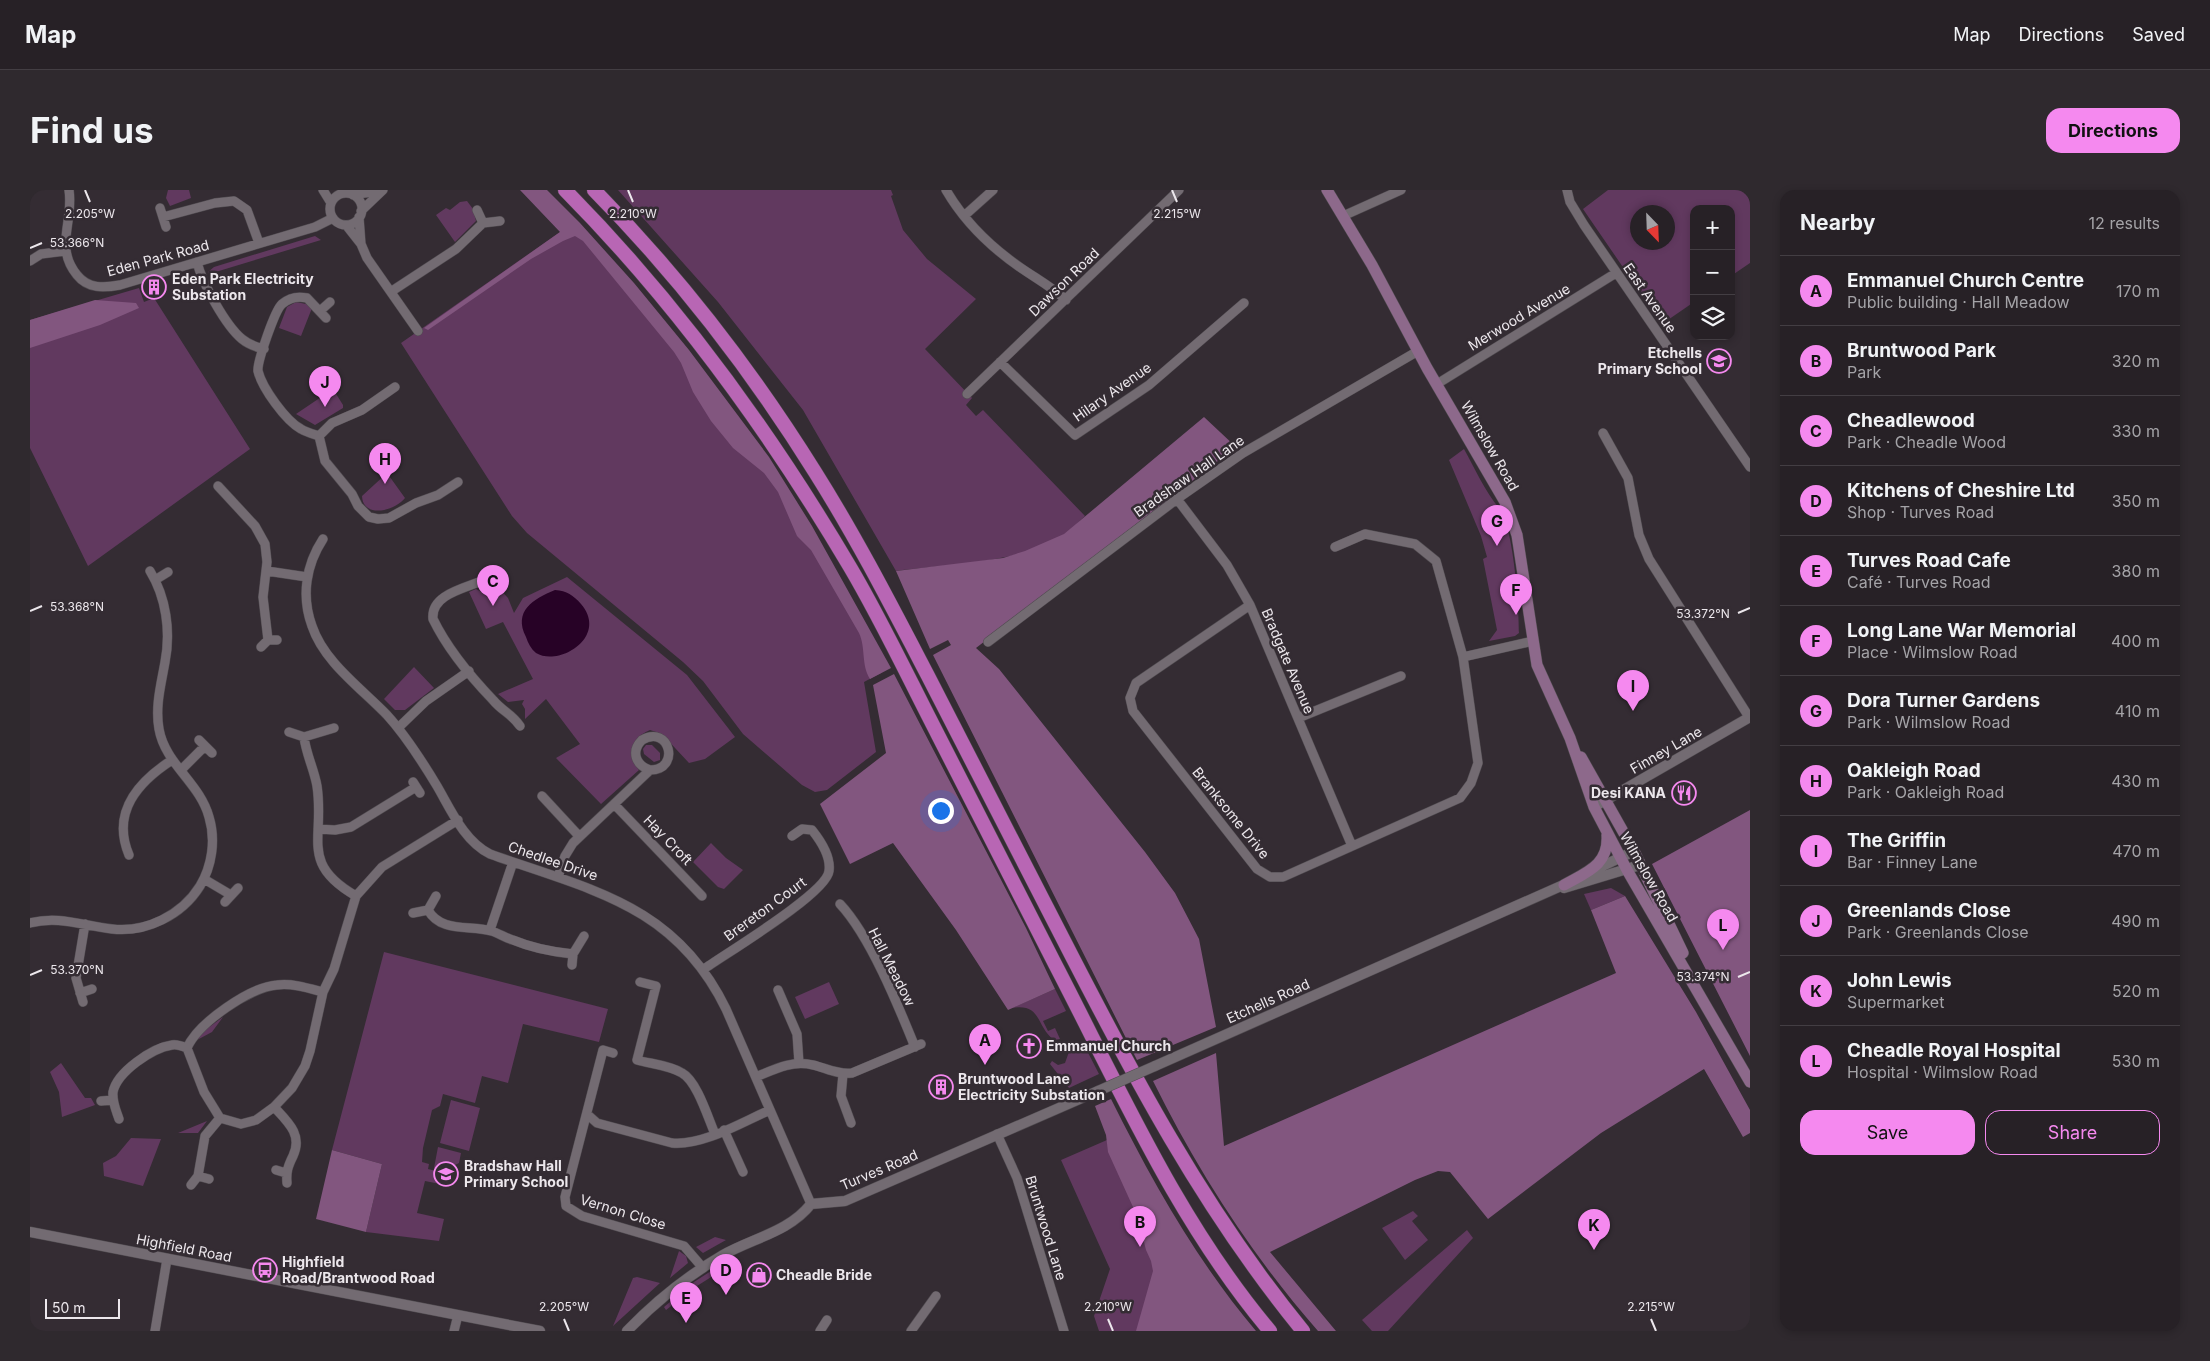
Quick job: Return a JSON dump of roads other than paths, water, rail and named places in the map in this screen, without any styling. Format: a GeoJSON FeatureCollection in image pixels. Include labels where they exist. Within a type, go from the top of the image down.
{"type":"FeatureCollection","features":[{"type":"Feature","properties":{"kind":"highway"},"geometry":{"type":"LineString","coordinates":[[565,190],[637,267],[686,325],[743,400],[821,519],[876,614],[1173,1190],[1215,1259],[1270,1331]]}},
{"type":"Feature","properties":{"kind":"highway"},"geometry":{"type":"LineString","coordinates":[[594,190],[654,255],[702,313],[761,390],[816,473],[892,607],[1146,1098],[1218,1217],[1303,1331]]}},
{"type":"Feature","properties":{"kind":"main road","name":"Wilmslow Road"},"geometry":{"type":"LineString","coordinates":[[1327,190],[1484,464],[1514,524],[1525,574],[1533,641],[1543,681],[1570,738],[1607,799],[1634,851],[1716,1023]]}},
{"type":"Feature","properties":{"kind":"main road","name":"Wilmslow Road"},"geometry":{"type":"LineString","coordinates":[[1570,738],[1594,807],[1606,833],[1750,1082]]}},
{"type":"Feature","properties":{"kind":"main road"},"geometry":{"type":"LineString","coordinates":[[1564,885],[1596,866],[1608,848],[1606,833]]}},
{"type":"Feature","properties":{"kind":"street"},"geometry":{"type":"LineString","coordinates":[[30,261],[41,254],[65,251],[70,190]]}},
{"type":"Feature","properties":{"kind":"street"},"geometry":{"type":"LineString","coordinates":[[323,190],[331,203]]}},
{"type":"Feature","properties":{"kind":"street"},"geometry":{"type":"LineString","coordinates":[[382,190],[345,193],[337,196],[331,203],[330,210],[333,218],[346,224],[361,244],[372,268],[392,291],[418,331]]}},
{"type":"Feature","properties":{"kind":"street"},"geometry":{"type":"LineString","coordinates":[[346,224],[353,223],[382,190]]}},
{"type":"Feature","properties":{"kind":"street"},"geometry":{"type":"LineString","coordinates":[[946,190],[964,216],[993,247],[1022,269],[1051,286],[1066,300]]}},
{"type":"Feature","properties":{"kind":"street"},"geometry":{"type":"LineString","coordinates":[[964,216],[992,190]]}},
{"type":"Feature","properties":{"kind":"street","name":"Dawson Road"},"geometry":{"type":"LineString","coordinates":[[967,394],[1179,190]]}},
{"type":"Feature","properties":{"kind":"street"},"geometry":{"type":"LineString","coordinates":[[1343,216],[1401,190]]}},
{"type":"Feature","properties":{"kind":"street","name":"East Avenue"},"geometry":{"type":"LineString","coordinates":[[1567,190],[1570,202],[1616,273],[1750,467]]}},
{"type":"Feature","properties":{"kind":"street"},"geometry":{"type":"LineString","coordinates":[[345,193],[360,202],[361,244]]}},
{"type":"Feature","properties":{"kind":"street"},"geometry":{"type":"LineString","coordinates":[[163,217],[215,203],[234,201],[247,210],[259,243]]}},
{"type":"Feature","properties":{"kind":"street"},"geometry":{"type":"LineString","coordinates":[[160,208],[166,227]]}},
{"type":"Feature","properties":{"kind":"street"},"geometry":{"type":"LineString","coordinates":[[477,210],[483,223]]}},
{"type":"Feature","properties":{"kind":"street","name":"Eden Park Road"},"geometry":{"type":"LineString","coordinates":[[65,251],[69,264],[79,278],[89,285],[104,287],[120,285],[315,227],[333,218]]}},
{"type":"Feature","properties":{"kind":"street"},"geometry":{"type":"LineString","coordinates":[[392,291],[456,249],[483,223],[500,221]]}},
{"type":"Feature","properties":{"kind":"street"},"geometry":{"type":"LineString","coordinates":[[197,262],[203,283],[234,331],[244,341],[264,349]]}},
{"type":"Feature","properties":{"kind":"street","name":"Merwood Avenue"},"geometry":{"type":"LineString","coordinates":[[1437,384],[1616,273]]}},
{"type":"Feature","properties":{"kind":"street"},"geometry":{"type":"LineString","coordinates":[[319,436],[294,425],[272,398],[258,371],[275,315],[283,303],[295,297],[307,298],[326,318]]}},
{"type":"Feature","properties":{"kind":"street"},"geometry":{"type":"LineString","coordinates":[[320,310],[330,302]]}},
{"type":"Feature","properties":{"kind":"street","name":"Hilary Avenue"},"geometry":{"type":"LineString","coordinates":[[1000,362],[1075,435],[1150,385],[1244,302]]}},
{"type":"Feature","properties":{"kind":"street","name":"Bradshaw Hall Lane"},"geometry":{"type":"LineString","coordinates":[[988,642],[1177,499],[1243,453],[1418,351]]}},
{"type":"Feature","properties":{"kind":"street"},"geometry":{"type":"LineString","coordinates":[[319,436],[332,423],[386,399],[395,388]]}},
{"type":"Feature","properties":{"kind":"street"},"geometry":{"type":"LineString","coordinates":[[1603,433],[1628,478],[1639,535],[1649,559],[1750,717]]}},
{"type":"Feature","properties":{"kind":"street"},"geometry":{"type":"LineString","coordinates":[[319,436],[325,461],[347,488],[358,506],[370,517],[378,519],[389,518],[442,486],[458,482]]}},
{"type":"Feature","properties":{"kind":"street"},"geometry":{"type":"LineString","coordinates":[[218,486],[262,537],[267,554],[263,597],[264,619],[268,640]]}},
{"type":"Feature","properties":{"kind":"street","name":"Bradgate Avenue"},"geometry":{"type":"LineString","coordinates":[[1177,499],[1227,565],[1250,605],[1352,846]]}},
{"type":"Feature","properties":{"kind":"street","name":"Branksome Drive"},"geometry":{"type":"LineString","coordinates":[[1250,605],[1136,683],[1130,698],[1133,711],[1257,870],[1270,877],[1283,878],[1460,798],[1471,783],[1478,763],[1463,657],[1436,561],[1415,544],[1365,534],[1335,547]]}},
{"type":"Feature","properties":{"kind":"street","name":"Chedlee Drive"},"geometry":{"type":"LineString","coordinates":[[323,539],[312,558],[307,577],[307,610],[319,640],[342,670],[398,728],[414,749],[458,820],[478,846],[490,854],[611,897],[651,918],[680,942],[704,970],[726,1009],[812,1204]]}},
{"type":"Feature","properties":{"kind":"street"},"geometry":{"type":"LineString","coordinates":[[30,923],[58,919],[114,930],[136,928],[158,922],[183,907],[204,879],[212,848],[210,820],[202,797],[172,760],[163,743],[158,722],[157,703],[166,660],[168,632],[163,602],[156,580],[150,570]]}},
{"type":"Feature","properties":{"kind":"street"},"geometry":{"type":"LineString","coordinates":[[267,570],[307,577]]}},
{"type":"Feature","properties":{"kind":"street"},"geometry":{"type":"LineString","coordinates":[[156,580],[168,572]]}},
{"type":"Feature","properties":{"kind":"street"},"geometry":{"type":"LineString","coordinates":[[496,574],[484,582],[473,584],[442,597],[432,613],[436,625],[469,671],[498,706],[512,714],[520,726]]}},
{"type":"Feature","properties":{"kind":"street"},"geometry":{"type":"LineString","coordinates":[[261,647],[268,640],[278,640]]}},
{"type":"Feature","properties":{"kind":"street"},"geometry":{"type":"LineString","coordinates":[[1463,657],[1533,641]]}},
{"type":"Feature","properties":{"kind":"street"},"geometry":{"type":"LineString","coordinates":[[398,728],[426,701],[469,671]]}},
{"type":"Feature","properties":{"kind":"street"},"geometry":{"type":"LineString","coordinates":[[1298,718],[1401,676]]}},
{"type":"Feature","properties":{"kind":"street","name":"Finney Lane"},"geometry":{"type":"LineString","coordinates":[[1594,807],[1750,717]]}},
{"type":"Feature","properties":{"kind":"street"},"geometry":{"type":"LineString","coordinates":[[289,732],[304,737],[334,728]]}},
{"type":"Feature","properties":{"kind":"street"},"geometry":{"type":"LineString","coordinates":[[304,737],[316,785],[318,853],[324,870],[336,884],[356,896]]}},
{"type":"Feature","properties":{"kind":"street"},"geometry":{"type":"LineString","coordinates":[[181,770],[205,746]]}},
{"type":"Feature","properties":{"kind":"street"},"geometry":{"type":"LineString","coordinates":[[129,855],[123,832],[131,799],[146,778],[172,760]]}},
{"type":"Feature","properties":{"kind":"street"},"geometry":{"type":"LineString","coordinates":[[558,877],[565,856],[580,836],[650,770]]}},
{"type":"Feature","properties":{"kind":"street"},"geometry":{"type":"LineString","coordinates":[[318,829],[335,830],[351,827],[416,788]]}},
{"type":"Feature","properties":{"kind":"street"},"geometry":{"type":"LineString","coordinates":[[542,796],[580,836]]}},
{"type":"Feature","properties":{"kind":"street","name":"Hay Croft"},"geometry":{"type":"LineString","coordinates":[[614,804],[702,896]]}},
{"type":"Feature","properties":{"kind":"street"},"geometry":{"type":"LineString","coordinates":[[187,1048],[204,1092],[220,1118],[234,1124],[248,1123],[274,1107],[292,1088],[305,1066],[323,992],[334,969],[356,896],[382,867],[458,820]]}},
{"type":"Feature","properties":{"kind":"street","name":"Brereton Court"},"geometry":{"type":"LineString","coordinates":[[704,970],[792,910],[827,877],[830,869],[826,856],[822,844],[812,830],[802,829],[792,836]]}},
{"type":"Feature","properties":{"kind":"street","name":"Etchells Road"},"geometry":{"type":"LineString","coordinates":[[997,1134],[1549,892],[1634,851]]}},
{"type":"Feature","properties":{"kind":"street"},"geometry":{"type":"LineString","coordinates":[[490,930],[513,862]]}},
{"type":"Feature","properties":{"kind":"street","name":"Etchells Road"},"geometry":{"type":"LineString","coordinates":[[1549,892],[1640,865]]}},
{"type":"Feature","properties":{"kind":"street"},"geometry":{"type":"LineString","coordinates":[[204,879],[228,899],[238,888]]}},
{"type":"Feature","properties":{"kind":"street"},"geometry":{"type":"LineString","coordinates":[[413,913],[428,910],[436,896]]}},
{"type":"Feature","properties":{"kind":"street","name":"Hall Meadow"},"geometry":{"type":"LineString","coordinates":[[756,1078],[782,1066],[799,1063],[843,1074],[860,1071],[918,1046],[877,964],[851,918],[840,904]]}},
{"type":"Feature","properties":{"kind":"street"},"geometry":{"type":"LineString","coordinates":[[428,910],[440,922],[462,928],[490,930],[512,940],[546,950],[573,954]]}},
{"type":"Feature","properties":{"kind":"street"},"geometry":{"type":"LineString","coordinates":[[85,924],[77,969],[81,998],[92,989]]}},
{"type":"Feature","properties":{"kind":"street"},"geometry":{"type":"LineString","coordinates":[[572,965],[573,954],[584,936]]}},
{"type":"Feature","properties":{"kind":"street"},"geometry":{"type":"LineString","coordinates":[[640,982],[656,986],[637,1060],[676,1070],[688,1077],[696,1089],[715,1134]]}},
{"type":"Feature","properties":{"kind":"street"},"geometry":{"type":"LineString","coordinates":[[187,1048],[200,1028],[260,989],[284,984],[323,992]]}},
{"type":"Feature","properties":{"kind":"street"},"geometry":{"type":"LineString","coordinates":[[778,990],[797,1034],[799,1063]]}},
{"type":"Feature","properties":{"kind":"street"},"geometry":{"type":"LineString","coordinates":[[119,1119],[113,1100],[118,1079],[131,1066],[163,1047],[172,1044],[187,1048]]}},
{"type":"Feature","properties":{"kind":"street","name":"Vernon Close"},"geometry":{"type":"LineString","coordinates":[[613,1053],[604,1047],[588,1115],[565,1197],[566,1206],[582,1216],[684,1246],[703,1268]]}},
{"type":"Feature","properties":{"kind":"street"},"geometry":{"type":"LineString","coordinates":[[843,1074],[840,1096],[851,1123]]}},
{"type":"Feature","properties":{"kind":"street"},"geometry":{"type":"LineString","coordinates":[[101,1101],[113,1100]]}},
{"type":"Feature","properties":{"kind":"street"},"geometry":{"type":"LineString","coordinates":[[274,1107],[292,1127],[297,1139],[296,1149],[286,1174],[287,1183]]}},
{"type":"Feature","properties":{"kind":"street"},"geometry":{"type":"LineString","coordinates":[[588,1115],[597,1123],[672,1143],[693,1143],[770,1110]]}},
{"type":"Feature","properties":{"kind":"street"},"geometry":{"type":"LineString","coordinates":[[192,1185],[198,1176],[206,1136],[220,1118]]}},
{"type":"Feature","properties":{"kind":"street"},"geometry":{"type":"LineString","coordinates":[[724,1130],[743,1172]]}},
{"type":"Feature","properties":{"kind":"street","name":"Turves Road"},"geometry":{"type":"LineString","coordinates":[[812,1204],[845,1201],[997,1134]]}},
{"type":"Feature","properties":{"kind":"street","name":"Bruntwood Lane"},"geometry":{"type":"LineString","coordinates":[[997,1134],[1016,1178],[1064,1331]]}},
{"type":"Feature","properties":{"kind":"street"},"geometry":{"type":"LineString","coordinates":[[276,1170],[286,1174]]}},
{"type":"Feature","properties":{"kind":"street"},"geometry":{"type":"LineString","coordinates":[[198,1176],[209,1179]]}},
{"type":"Feature","properties":{"kind":"street"},"geometry":{"type":"LineString","coordinates":[[626,1331],[648,1310],[703,1268],[740,1246],[794,1223],[812,1204]]}},
{"type":"Feature","properties":{"kind":"street","name":"Highfield Road"},"geometry":{"type":"LineString","coordinates":[[30,1232],[540,1331]]}},
{"type":"Feature","properties":{"kind":"street"},"geometry":{"type":"LineString","coordinates":[[155,1331],[167,1259]]}},
{"type":"Feature","properties":{"kind":"street"},"geometry":{"type":"LineString","coordinates":[[912,1331],[936,1296]]}},
{"type":"Feature","properties":{"kind":"street"},"geometry":{"type":"LineString","coordinates":[[454,1331],[458,1315]]}},
{"type":"Feature","properties":{"kind":"street"},"geometry":{"type":"LineString","coordinates":[[820,1331],[827,1320]]}},
{"type":"Feature","properties":{"kind":"place","name":"Eden Park Electricity Substation"},"geometry":{"type":"Point","coordinates":[154,287]}},
{"type":"Feature","properties":{"kind":"place","name":"Etchells Primary School"},"geometry":{"type":"Point","coordinates":[1719,361]}},
{"type":"Feature","properties":{"kind":"place","name":"Greenlands Close"},"geometry":{"type":"Point","coordinates":[325,407]}},
{"type":"Feature","properties":{"kind":"place","name":"Oakleigh Road"},"geometry":{"type":"Point","coordinates":[385,484]}},
{"type":"Feature","properties":{"kind":"place","name":"Dora Turner Gardens"},"geometry":{"type":"Point","coordinates":[1497,546]}},
{"type":"Feature","properties":{"kind":"place","name":"Cheadlewood"},"geometry":{"type":"Point","coordinates":[493,606]}},
{"type":"Feature","properties":{"kind":"place","name":"Long Lane War Memorial"},"geometry":{"type":"Point","coordinates":[1516,615]}},
{"type":"Feature","properties":{"kind":"place","name":"The Griffin"},"geometry":{"type":"Point","coordinates":[1633,711]}},
{"type":"Feature","properties":{"kind":"place","name":"Desi KANA"},"geometry":{"type":"Point","coordinates":[1684,793]}},
{"type":"Feature","properties":{"kind":"place","name":"Cheadle Royal Hospital"},"geometry":{"type":"Point","coordinates":[1723,950]}},
{"type":"Feature","properties":{"kind":"place","name":"Emmanuel Church"},"geometry":{"type":"Point","coordinates":[1029,1046]}},
{"type":"Feature","properties":{"kind":"place","name":"Emmanuel Church Centre"},"geometry":{"type":"Point","coordinates":[985,1065]}},
{"type":"Feature","properties":{"kind":"place","name":"Bruntwood Lane Electricity Substation"},"geometry":{"type":"Point","coordinates":[941,1087]}},
{"type":"Feature","properties":{"kind":"place","name":"Bradshaw Hall Primary School"},"geometry":{"type":"Point","coordinates":[446,1174]}},
{"type":"Feature","properties":{"kind":"place","name":"Bruntwood Park"},"geometry":{"type":"Point","coordinates":[1140,1247]}},
{"type":"Feature","properties":{"kind":"place","name":"John Lewis"},"geometry":{"type":"Point","coordinates":[1594,1250]}},
{"type":"Feature","properties":{"kind":"place","name":"Highfield Road/Brantwood Road"},"geometry":{"type":"Point","coordinates":[265,1270]}},
{"type":"Feature","properties":{"kind":"place","name":"Cheadle Bride"},"geometry":{"type":"Point","coordinates":[759,1275]}},
{"type":"Feature","properties":{"kind":"place","name":"Kitchens of Cheshire Ltd"},"geometry":{"type":"Point","coordinates":[726,1295]}},
{"type":"Feature","properties":{"kind":"place","name":"Turves Road Cafe"},"geometry":{"type":"Point","coordinates":[686,1323]}}]}
